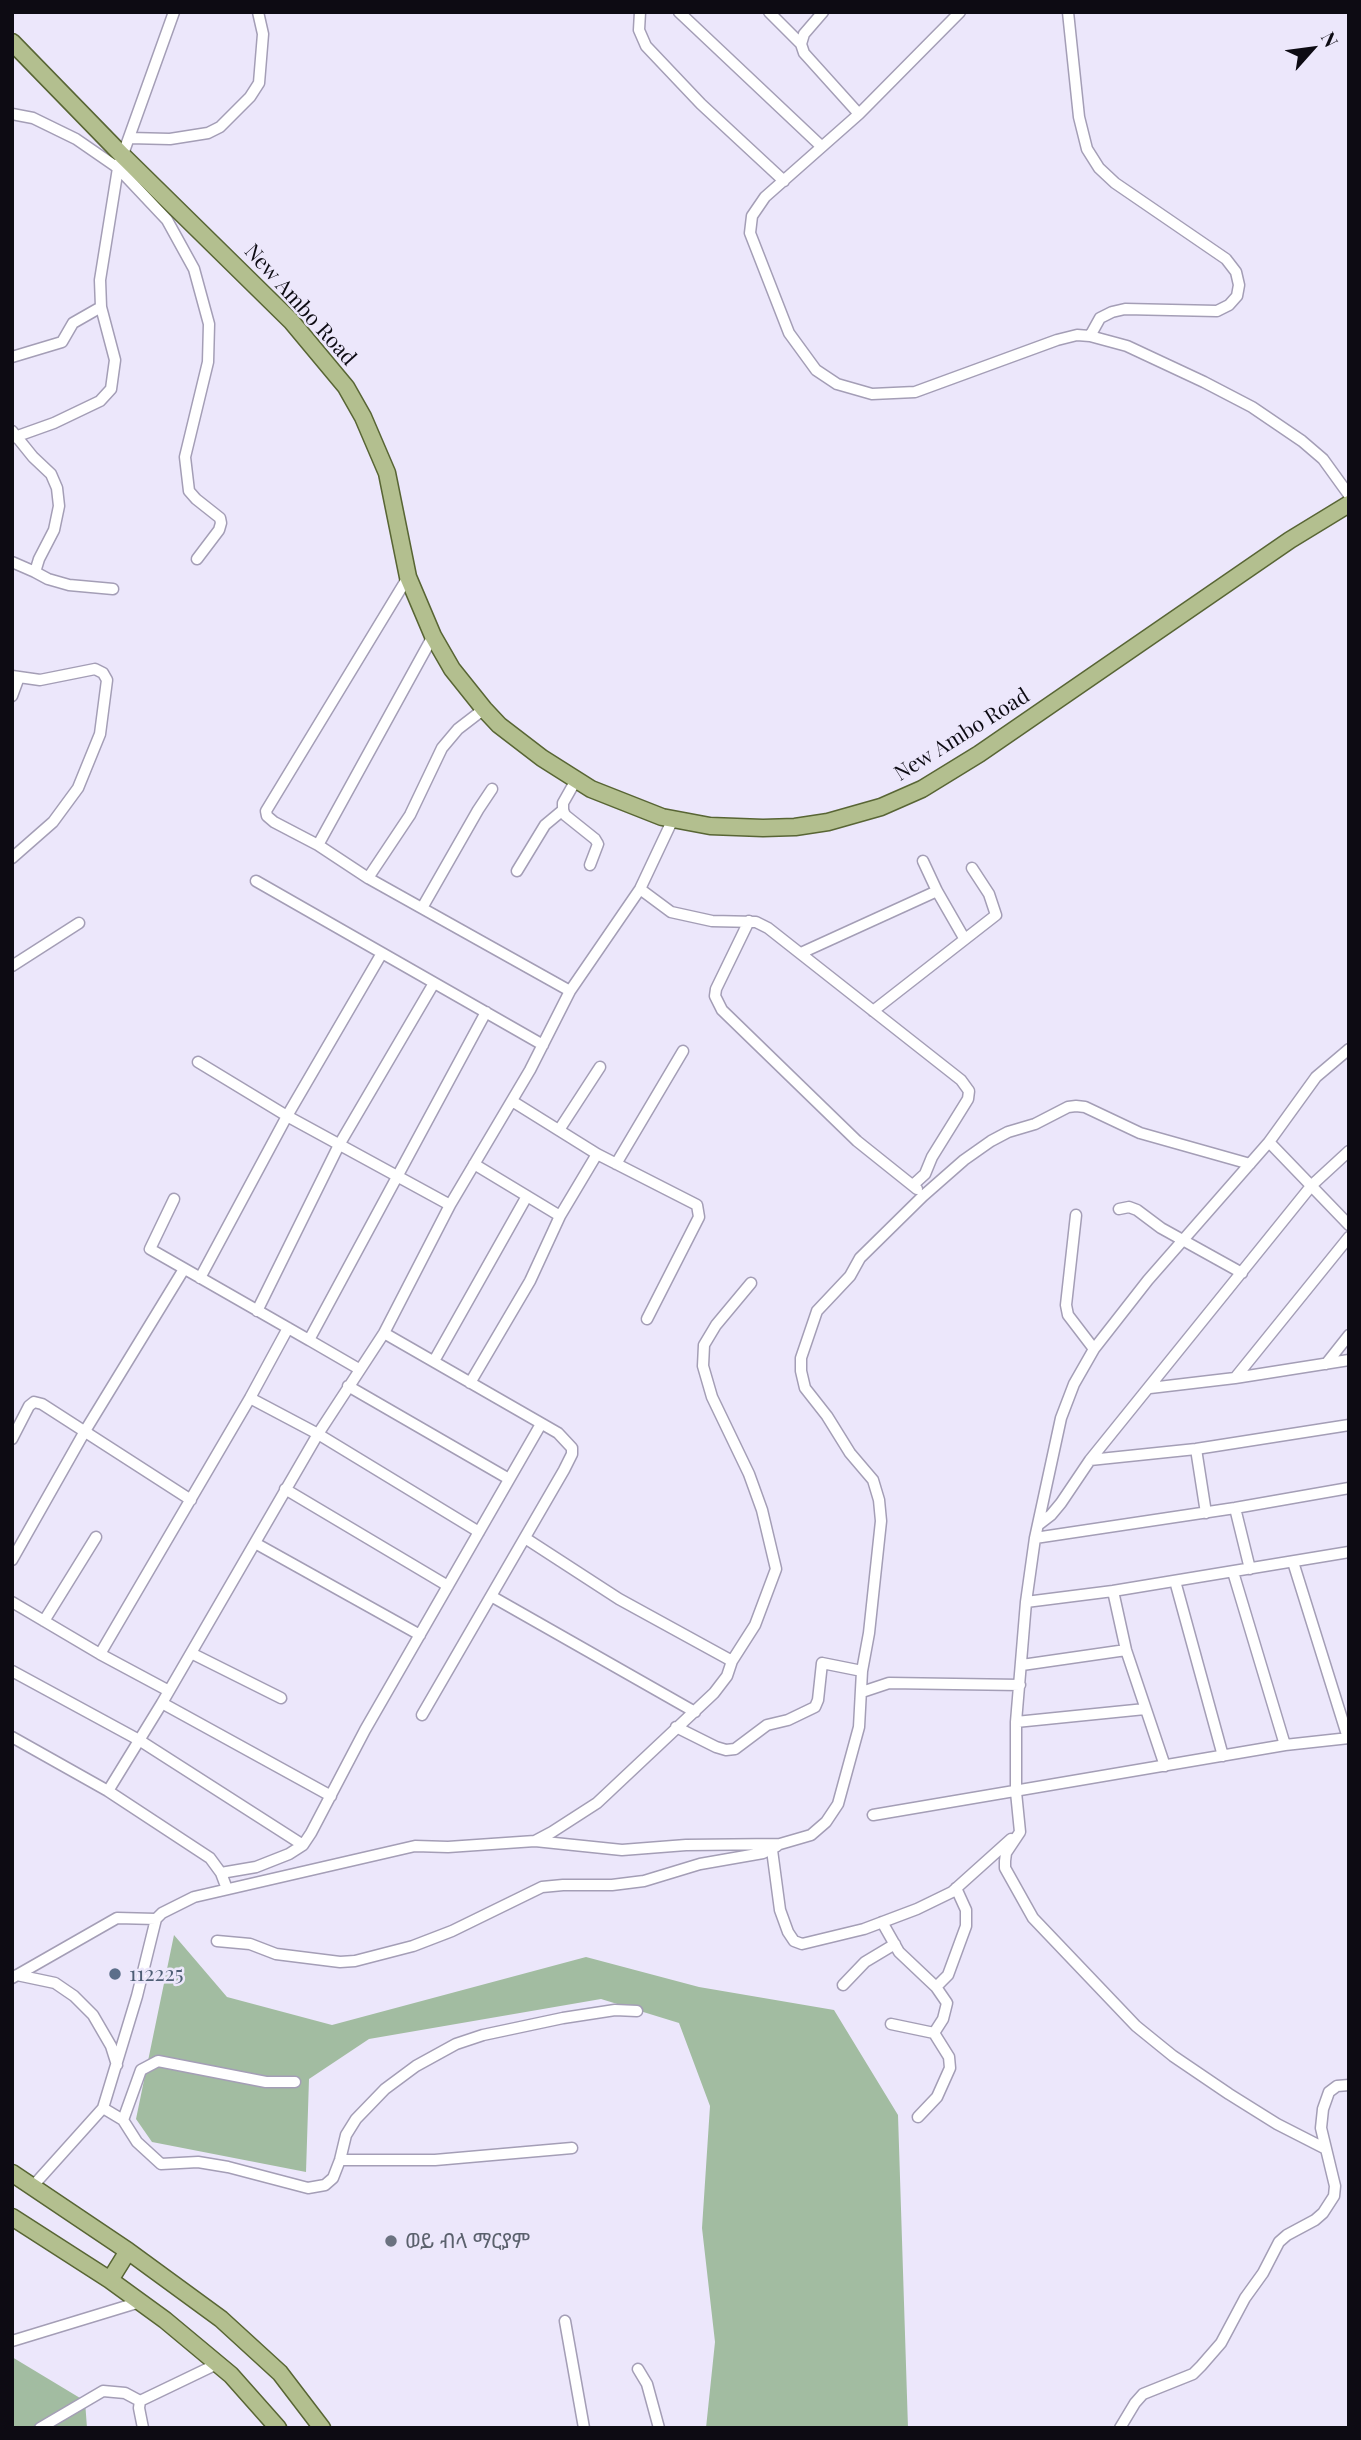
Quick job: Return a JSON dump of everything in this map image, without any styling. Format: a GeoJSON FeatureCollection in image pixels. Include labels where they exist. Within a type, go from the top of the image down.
{"type":"FeatureCollection","features":[{"type":"Feature","properties":{"kind":"main road","name":"New Ambo Road"},"geometry":{"type":"LineString","coordinates":[[12,42],[120,161],[225,254],[291,321],[346,387],[363,417],[387,473],[408,577],[433,636],[452,669],[485,709],[499,725],[542,758],[591,789],[673,819],[710,827],[795,827],[828,822],[881,807],[922,789],[979,754],[1290,540],[1349,504]]}},
{"type":"Feature","properties":{"kind":"main road"},"geometry":{"type":"LineString","coordinates":[[12,2173],[221,2319],[280,2373],[322,2428]]}},
{"type":"Feature","properties":{"kind":"main road"},"geometry":{"type":"LineString","coordinates":[[12,2217],[140,2302],[231,2375],[278,2428]]}},
{"type":"Feature","properties":{"kind":"main road"},"geometry":{"type":"LineString","coordinates":[[110,2280],[128,2252]]}},
{"type":"Feature","properties":{"kind":"street"},"geometry":{"type":"LineString","coordinates":[[36,572],[39,559],[54,530],[59,506],[57,488],[51,474],[14,435],[54,423],[100,401],[111,389],[115,360],[101,307],[100,280],[120,161],[174,12]]}},
{"type":"Feature","properties":{"kind":"street"},"geometry":{"type":"LineString","coordinates":[[129,138],[170,139],[208,133],[220,127],[250,97],[259,83],[263,34],[258,12]]}},
{"type":"Feature","properties":{"kind":"street"},"geometry":{"type":"LineString","coordinates":[[640,12],[639,30],[646,46],[701,104],[784,181]]}},
{"type":"Feature","properties":{"kind":"street"},"geometry":{"type":"LineString","coordinates":[[679,12],[821,146]]}},
{"type":"Feature","properties":{"kind":"street"},"geometry":{"type":"LineString","coordinates":[[769,12],[801,44],[804,54],[859,114]]}},
{"type":"Feature","properties":{"kind":"street"},"geometry":{"type":"LineString","coordinates":[[801,44],[804,34],[823,12]]}},
{"type":"Feature","properties":{"kind":"street"},"geometry":{"type":"LineString","coordinates":[[960,12],[859,114],[765,197],[752,216],[750,233],[789,333],[816,370],[837,384],[872,394],[915,392],[1058,340],[1077,335],[1090,336],[1127,346],[1252,407],[1302,441],[1323,459],[1349,495]]}},
{"type":"Feature","properties":{"kind":"street"},"geometry":{"type":"LineString","coordinates":[[1068,12],[1079,117],[1087,149],[1099,168],[1115,183],[1226,259],[1236,272],[1239,285],[1237,296],[1229,305],[1217,311],[1125,309],[1100,318],[1090,336]]}},
{"type":"Feature","properties":{"kind":"street"},"geometry":{"type":"LineString","coordinates":[[12,114],[33,118],[120,161],[167,220],[194,270],[209,324],[208,362],[185,457],[189,491],[220,518],[221,523],[219,530],[197,559]]}},
{"type":"Feature","properties":{"kind":"street"},"geometry":{"type":"LineString","coordinates":[[12,357],[62,342],[73,323],[101,307]]}},
{"type":"Feature","properties":{"kind":"street"},"geometry":{"type":"LineString","coordinates":[[12,562],[48,579],[69,585],[113,589]]}},
{"type":"Feature","properties":{"kind":"street"},"geometry":{"type":"LineString","coordinates":[[408,577],[266,811],[267,816],[368,878],[570,991]]}},
{"type":"Feature","properties":{"kind":"street"},"geometry":{"type":"LineString","coordinates":[[318,845],[433,636]]}},
{"type":"Feature","properties":{"kind":"street"},"geometry":{"type":"LineString","coordinates":[[12,696],[16,676],[40,680],[95,669],[103,673],[107,680],[100,734],[78,788],[53,822],[12,858]]}},
{"type":"Feature","properties":{"kind":"street"},"geometry":{"type":"LineString","coordinates":[[368,878],[411,815],[442,747],[458,729],[485,709]]}},
{"type":"Feature","properties":{"kind":"street"},"geometry":{"type":"LineString","coordinates":[[576,780],[563,803],[563,810],[598,844],[590,865]]}},
{"type":"Feature","properties":{"kind":"street"},"geometry":{"type":"LineString","coordinates":[[422,908],[492,789]]}},
{"type":"Feature","properties":{"kind":"street"},"geometry":{"type":"LineString","coordinates":[[517,871],[545,825],[563,810]]}},
{"type":"Feature","properties":{"kind":"street"},"geometry":{"type":"LineString","coordinates":[[108,1791],[318,1434],[384,1333],[450,1205],[512,1101],[570,991],[640,889],[673,819]]}},
{"type":"Feature","properties":{"kind":"street"},"geometry":{"type":"LineString","coordinates":[[923,861],[964,938]]}},
{"type":"Feature","properties":{"kind":"street"},"geometry":{"type":"LineString","coordinates":[[873,1011],[993,918],[997,912],[972,868]]}},
{"type":"Feature","properties":{"kind":"street"},"geometry":{"type":"LineString","coordinates":[[256,881],[543,1045]]}},
{"type":"Feature","properties":{"kind":"street"},"geometry":{"type":"LineString","coordinates":[[640,889],[671,912],[680,915],[712,921],[748,921],[768,928],[961,1080],[969,1091],[968,1099],[932,1157],[925,1174],[913,1185]]}},
{"type":"Feature","properties":{"kind":"street"},"geometry":{"type":"LineString","coordinates":[[801,953],[937,891]]}},
{"type":"Feature","properties":{"kind":"street"},"geometry":{"type":"LineString","coordinates":[[748,921],[716,989],[715,996],[722,1010],[857,1141],[923,1196]]}},
{"type":"Feature","properties":{"kind":"street"},"geometry":{"type":"LineString","coordinates":[[12,966],[79,923]]}},
{"type":"Feature","properties":{"kind":"street"},"geometry":{"type":"LineString","coordinates":[[200,1278],[287,1116],[382,953]]}},
{"type":"Feature","properties":{"kind":"street"},"geometry":{"type":"LineString","coordinates":[[257,1311],[339,1145],[434,983]]}},
{"type":"Feature","properties":{"kind":"street"},"geometry":{"type":"LineString","coordinates":[[309,1340],[486,1012]]}},
{"type":"Feature","properties":{"kind":"street"},"geometry":{"type":"LineString","coordinates":[[1326,2149],[1277,2124],[1229,2094],[1173,2056],[1136,2026],[1033,1918],[1005,1868],[1006,1853],[1020,1832],[1016,1791],[1016,1722],[1026,1602],[1035,1538],[1061,1418],[1074,1384],[1094,1349],[1182,1241],[1269,1142],[1316,1077],[1349,1049]]}},
{"type":"Feature","properties":{"kind":"street"},"geometry":{"type":"LineString","coordinates":[[616,1164],[683,1051]]}},
{"type":"Feature","properties":{"kind":"street"},"geometry":{"type":"LineString","coordinates":[[198,1062],[287,1116],[450,1205]]}},
{"type":"Feature","properties":{"kind":"street"},"geometry":{"type":"LineString","coordinates":[[559,1130],[600,1067]]}},
{"type":"Feature","properties":{"kind":"street"},"geometry":{"type":"LineString","coordinates":[[512,1101],[597,1154],[697,1205],[699,1217],[647,1319]]}},
{"type":"Feature","properties":{"kind":"street"},"geometry":{"type":"LineString","coordinates":[[218,1941],[250,1944],[276,1954],[340,1962],[355,1961],[414,1946],[452,1931],[542,1887],[612,1885],[643,1881],[700,1864],[776,1847],[811,1835],[826,1822],[838,1804],[859,1727],[862,1671],[869,1633],[881,1521],[873,1480],[850,1453],[827,1416],[805,1388],[801,1358],[817,1311],[850,1276],[860,1258],[964,1160],[1008,1132],[1035,1124],[1068,1107],[1085,1107],[1140,1133],[1250,1164]]}},
{"type":"Feature","properties":{"kind":"street"},"geometry":{"type":"LineString","coordinates":[[1269,1142],[1349,1226]]}},
{"type":"Feature","properties":{"kind":"street"},"geometry":{"type":"LineString","coordinates":[[1038,1525],[1056,1509],[1090,1460],[1312,1185],[1349,1151]]}},
{"type":"Feature","properties":{"kind":"street"},"geometry":{"type":"LineString","coordinates":[[470,1383],[530,1281],[560,1216],[597,1154]]}},
{"type":"Feature","properties":{"kind":"street"},"geometry":{"type":"LineString","coordinates":[[474,1164],[560,1216]]}},
{"type":"Feature","properties":{"kind":"street"},"geometry":{"type":"LineString","coordinates":[[434,1362],[527,1196]]}},
{"type":"Feature","properties":{"kind":"street"},"geometry":{"type":"LineString","coordinates":[[174,1199],[150,1249],[359,1369]]}},
{"type":"Feature","properties":{"kind":"street"},"geometry":{"type":"LineString","coordinates":[[1119,1209],[1129,1207],[1136,1210],[1182,1241],[1242,1273]]}},
{"type":"Feature","properties":{"kind":"street"},"geometry":{"type":"LineString","coordinates":[[1076,1215],[1066,1305],[1068,1315],[1094,1349]]}},
{"type":"Feature","properties":{"kind":"street"},"geometry":{"type":"LineString","coordinates":[[1235,1378],[1349,1237]]}},
{"type":"Feature","properties":{"kind":"street"},"geometry":{"type":"LineString","coordinates":[[12,1560],[85,1431],[184,1269]]}},
{"type":"Feature","properties":{"kind":"street"},"geometry":{"type":"LineString","coordinates":[[535,1841],[597,1803],[695,1712],[727,1676],[732,1661],[755,1625],[776,1569],[762,1510],[749,1474],[712,1397],[703,1366],[704,1345],[716,1325],[751,1283]]}},
{"type":"Feature","properties":{"kind":"street"},"geometry":{"type":"LineString","coordinates":[[100,1654],[288,1328]]}},
{"type":"Feature","properties":{"kind":"street"},"geometry":{"type":"LineString","coordinates":[[384,1333],[568,1441],[572,1454],[422,1715]]}},
{"type":"Feature","properties":{"kind":"street"},"geometry":{"type":"LineString","coordinates":[[1326,1364],[1349,1335]]}},
{"type":"Feature","properties":{"kind":"street"},"geometry":{"type":"LineString","coordinates":[[1150,1388],[1349,1360]]}},
{"type":"Feature","properties":{"kind":"street"},"geometry":{"type":"LineString","coordinates":[[348,1386],[509,1479]]}},
{"type":"Feature","properties":{"kind":"street"},"geometry":{"type":"LineString","coordinates":[[250,1398],[318,1434],[479,1532]]}},
{"type":"Feature","properties":{"kind":"street"},"geometry":{"type":"LineString","coordinates":[[12,1439],[29,1406],[34,1402],[85,1431],[191,1500]]}},
{"type":"Feature","properties":{"kind":"street"},"geometry":{"type":"LineString","coordinates":[[221,1873],[256,1867],[289,1854],[303,1845],[365,1730],[541,1424]]}},
{"type":"Feature","properties":{"kind":"street"},"geometry":{"type":"LineString","coordinates":[[1090,1460],[1196,1449],[1349,1426]]}},
{"type":"Feature","properties":{"kind":"street"},"geometry":{"type":"LineString","coordinates":[[1196,1449],[1206,1513]]}},
{"type":"Feature","properties":{"kind":"street"},"geometry":{"type":"LineString","coordinates":[[1035,1538],[1206,1513],[1349,1488]]}},
{"type":"Feature","properties":{"kind":"street"},"geometry":{"type":"LineString","coordinates":[[285,1489],[448,1586]]}},
{"type":"Feature","properties":{"kind":"street"},"geometry":{"type":"LineString","coordinates":[[1235,1508],[1250,1569]]}},
{"type":"Feature","properties":{"kind":"street"},"geometry":{"type":"LineString","coordinates":[[44,1621],[96,1537]]}},
{"type":"Feature","properties":{"kind":"street"},"geometry":{"type":"LineString","coordinates":[[525,1538],[619,1599],[732,1661]]}},
{"type":"Feature","properties":{"kind":"street"},"geometry":{"type":"LineString","coordinates":[[255,1543],[420,1635]]}},
{"type":"Feature","properties":{"kind":"street"},"geometry":{"type":"LineString","coordinates":[[1026,1602],[1113,1591],[1349,1552]]}},
{"type":"Feature","properties":{"kind":"street"},"geometry":{"type":"LineString","coordinates":[[873,1815],[1285,1745],[1348,1738],[1293,1562]]}},
{"type":"Feature","properties":{"kind":"street"},"geometry":{"type":"LineString","coordinates":[[1233,1572],[1285,1745]]}},
{"type":"Feature","properties":{"kind":"street"},"geometry":{"type":"LineString","coordinates":[[1175,1581],[1223,1756]]}},
{"type":"Feature","properties":{"kind":"street"},"geometry":{"type":"LineString","coordinates":[[1113,1591],[1126,1650],[1165,1766]]}},
{"type":"Feature","properties":{"kind":"street"},"geometry":{"type":"LineString","coordinates":[[491,1595],[695,1712]]}},
{"type":"Feature","properties":{"kind":"street"},"geometry":{"type":"LineString","coordinates":[[12,1602],[169,1691]]}},
{"type":"Feature","properties":{"kind":"street"},"geometry":{"type":"LineString","coordinates":[[1022,1665],[1126,1650]]}},
{"type":"Feature","properties":{"kind":"street"},"geometry":{"type":"LineString","coordinates":[[191,1653],[281,1698]]}},
{"type":"Feature","properties":{"kind":"street"},"geometry":{"type":"LineString","coordinates":[[676,1727],[716,1747],[735,1749],[767,1725],[788,1720],[815,1707],[822,1663],[862,1671]]}},
{"type":"Feature","properties":{"kind":"street"},"geometry":{"type":"LineString","coordinates":[[12,1671],[139,1740],[303,1845]]}},
{"type":"Feature","properties":{"kind":"street"},"geometry":{"type":"LineString","coordinates":[[862,1692],[889,1683],[1020,1685]]}},
{"type":"Feature","properties":{"kind":"street"},"geometry":{"type":"LineString","coordinates":[[162,1703],[331,1796]]}},
{"type":"Feature","properties":{"kind":"street"},"geometry":{"type":"LineString","coordinates":[[1016,1722],[1145,1709]]}},
{"type":"Feature","properties":{"kind":"street"},"geometry":{"type":"LineString","coordinates":[[12,1737],[108,1791],[210,1858],[221,1873],[227,1889]]}},
{"type":"Feature","properties":{"kind":"street"},"geometry":{"type":"LineString","coordinates":[[776,1847],[780,1910],[788,1932],[798,1944],[814,1942],[917,1909],[956,1888],[1020,1832]]}},
{"type":"Feature","properties":{"kind":"street"},"geometry":{"type":"LineString","coordinates":[[32,2187],[103,2108],[156,1919],[176,1904],[227,1889],[415,1846],[448,1847],[535,1841],[622,1850],[686,1845],[776,1847]]}},
{"type":"Feature","properties":{"kind":"street"},"geometry":{"type":"LineString","coordinates":[[936,1987],[948,1975],[966,1926],[966,1910],[956,1888]]}},
{"type":"Feature","properties":{"kind":"street"},"geometry":{"type":"LineString","coordinates":[[15,1977],[117,1918],[156,1919]]}},
{"type":"Feature","properties":{"kind":"street"},"geometry":{"type":"LineString","coordinates":[[882,1922],[899,1952],[945,1997],[947,2008],[934,2033]]}},
{"type":"Feature","properties":{"kind":"street"},"geometry":{"type":"LineString","coordinates":[[843,1985],[865,1962],[895,1944]]}},
{"type":"Feature","properties":{"kind":"street"},"geometry":{"type":"LineString","coordinates":[[15,1977],[55,1983],[74,1996],[93,2015],[111,2046],[117,2065]]}},
{"type":"Feature","properties":{"kind":"street"},"geometry":{"type":"LineString","coordinates":[[103,2108],[123,2120],[137,2142],[161,2164],[198,2162],[218,2165],[308,2189],[325,2185],[332,2178],[346,2135],[356,2119],[385,2089],[416,2066],[456,2044],[483,2035],[563,2018],[615,2010],[637,2011]]}},
{"type":"Feature","properties":{"kind":"street"},"geometry":{"type":"LineString","coordinates":[[891,2025],[934,2033],[949,2057],[950,2068],[937,2098],[918,2117]]}},
{"type":"Feature","properties":{"kind":"street"},"geometry":{"type":"LineString","coordinates":[[123,2120],[141,2070],[158,2061],[266,2082],[295,2082]]}},
{"type":"Feature","properties":{"kind":"street"},"geometry":{"type":"LineString","coordinates":[[1121,2428],[1143,2394],[1193,2374],[1201,2366],[1221,2343],[1279,2242],[1322,2213],[1334,2196],[1335,2186],[1321,2128],[1329,2092],[1338,2086],[1349,2085]]}},
{"type":"Feature","properties":{"kind":"street"},"geometry":{"type":"LineString","coordinates":[[340,2160],[435,2160],[572,2148]]}},
{"type":"Feature","properties":{"kind":"street"},"geometry":{"type":"LineString","coordinates":[[12,2341],[140,2302]]}},
{"type":"Feature","properties":{"kind":"street"},"geometry":{"type":"LineString","coordinates":[[565,2321],[584,2428]]}},
{"type":"Feature","properties":{"kind":"street"},"geometry":{"type":"LineString","coordinates":[[40,2428],[54,2424],[103,2391],[124,2393],[140,2400],[217,2364]]}},
{"type":"Feature","properties":{"kind":"street"},"geometry":{"type":"LineString","coordinates":[[638,2369],[648,2384],[659,2428]]}},
{"type":"Feature","properties":{"kind":"street"},"geometry":{"type":"LineString","coordinates":[[140,2400],[143,2428]]}},
{"type":"Feature","properties":{"kind":"green space"},"geometry":{"type":"Polygon","coordinates":[[[174,1935],[227,1997],[332,2025],[586,1957],[699,1987],[834,2010],[898,2115],[908,2428],[706,2428],[715,2342],[702,2228],[710,2106],[679,2023],[601,1999],[369,2039],[309,2079],[306,2172],[152,2142],[136,2119],[174,1935]]]}},
{"type":"Feature","properties":{"kind":"green space"},"geometry":{"type":"Polygon","coordinates":[[[12,2357],[85,2401],[87,2428],[12,2428],[12,2357]]]}},
{"type":"Feature","properties":{"kind":"place","name":"112225"},"geometry":{"type":"Point","coordinates":[115,1974]}},
{"type":"Feature","properties":{"kind":"place","name":"ወይ ብላ ማርያም"},"geometry":{"type":"Point","coordinates":[391,2241]}}]}
